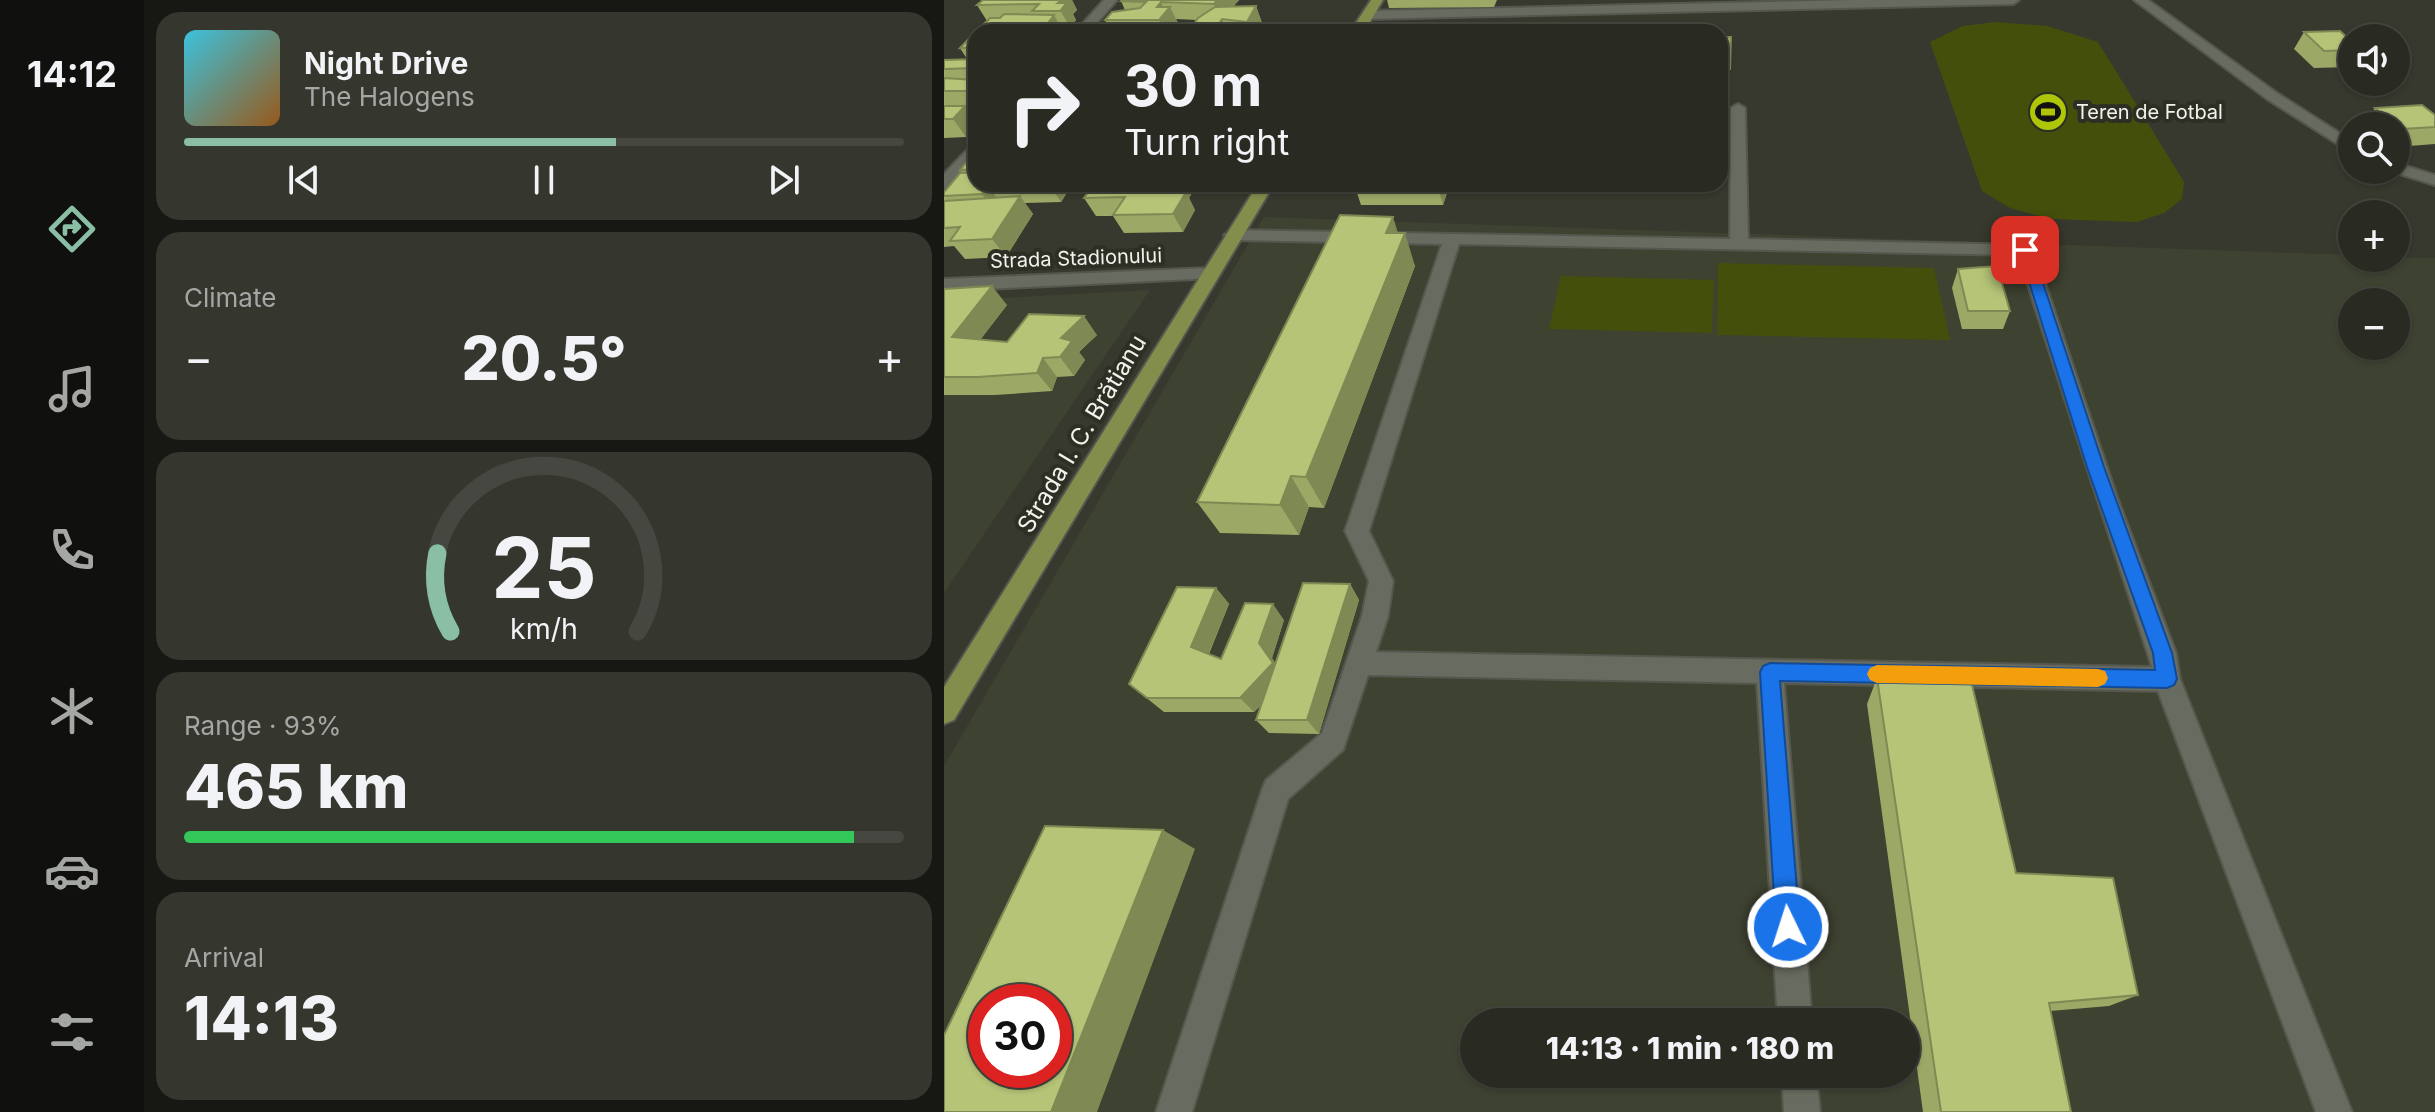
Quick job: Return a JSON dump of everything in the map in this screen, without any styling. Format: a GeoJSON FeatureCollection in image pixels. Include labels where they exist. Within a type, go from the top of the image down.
{"type":"FeatureCollection","features":[{"type":"Feature","properties":{"kind":"main road"},"geometry":{"type":"LineString","coordinates":[[1362,24],[1377,0]]}},
{"type":"Feature","properties":{"kind":"main road","name":"Strada I. C. Brătianu"},"geometry":{"type":"LineString","coordinates":[[944,711],[1261,192]]}},
{"type":"Feature","properties":{"kind":"street"},"geometry":{"type":"LineString","coordinates":[[1089,24],[1111,0]]}},
{"type":"Feature","properties":{"kind":"street"},"geometry":{"type":"LineString","coordinates":[[1368,15],[2013,0]]}},
{"type":"Feature","properties":{"kind":"street"},"geometry":{"type":"LineString","coordinates":[[2140,0],[2272,96],[2338,139]]}},
{"type":"Feature","properties":{"kind":"street"},"geometry":{"type":"LineString","coordinates":[[1738,108],[1739,245]]}},
{"type":"Feature","properties":{"kind":"street"},"geometry":{"type":"LineString","coordinates":[[944,184],[968,158]]}},
{"type":"Feature","properties":{"kind":"street"},"geometry":{"type":"LineString","coordinates":[[2410,172],[2435,180]]}},
{"type":"Feature","properties":{"kind":"street"},"geometry":{"type":"LineString","coordinates":[[1233,235],[2025,250],[2095,467],[2163,653],[2167,679],[2334,1112]]}},
{"type":"Feature","properties":{"kind":"street"},"geometry":{"type":"LineString","coordinates":[[1174,1112],[1276,790],[1333,741],[1375,616],[1381,581],[1357,531],[1452,239]]}},
{"type":"Feature","properties":{"kind":"street","name":"Strada Stadionului"},"geometry":{"type":"LineString","coordinates":[[944,285],[1210,274]]}},
{"type":"Feature","properties":{"kind":"street"},"geometry":{"type":"LineString","coordinates":[[1359,663],[2167,679]]}},
{"type":"Feature","properties":{"kind":"street"},"geometry":{"type":"LineString","coordinates":[[1770,672],[1794,1008]]}},
{"type":"Feature","properties":{"kind":"street"},"geometry":{"type":"LineString","coordinates":[[1800,1088],[1802,1112]]}},
{"type":"Feature","properties":{"kind":"shaded area"},"geometry":{"type":"Polygon","coordinates":[[[1264,217],[2338,255],[2338,272],[2410,272],[2410,258],[2435,258],[2435,1112],[944,1112],[944,766],[1264,217]]]}},
{"type":"Feature","properties":{"kind":"shaded area"},"geometry":{"type":"Polygon","coordinates":[[[1150,290],[944,593],[944,301],[1150,290]]]}},
{"type":"Feature","properties":{"kind":"green space","name":"Teren de Fotbal"},"geometry":{"type":"Polygon","coordinates":[[[1995,22],[2047,26],[2098,42],[2184,182],[2182,199],[2164,213],[2137,222],[2051,219],[2010,208],[1982,191],[1930,42],[1963,26],[1995,22]]]}},
{"type":"Feature","properties":{"kind":"green space"},"geometry":{"type":"Polygon","coordinates":[[[1718,263],[1934,268],[1950,340],[1717,335],[1718,263]]]}},
{"type":"Feature","properties":{"kind":"green space"},"geometry":{"type":"Polygon","coordinates":[[[1561,276],[1714,280],[1712,333],[1549,329],[1561,276]]]}},
{"type":"Feature","properties":{"kind":"building"},"geometry":{"type":"Polygon","coordinates":[[[983,0],[1062,0],[1058,3],[1067,3],[1060,11],[1032,11],[1039,4],[977,5],[983,0]]]}},
{"type":"Feature","properties":{"kind":"building"},"geometry":{"type":"Polygon","coordinates":[[[1122,0],[1217,0],[1214,4],[1161,2],[1157,7],[1170,7],[1159,20],[1105,20],[1112,12],[1140,8],[1146,2],[1122,0]]]}},
{"type":"Feature","properties":{"kind":"building"},"geometry":{"type":"Polygon","coordinates":[[[1256,6],[1247,22],[1222,19],[1219,24],[1194,24],[1215,7],[1256,6]]]}},
{"type":"Feature","properties":{"kind":"building"},"geometry":{"type":"Polygon","coordinates":[[[1004,14],[1054,15],[1048,23],[984,24],[990,18],[1000,18],[1004,14]]]}},
{"type":"Feature","properties":{"kind":"building"},"geometry":{"type":"Polygon","coordinates":[[[2338,31],[2338,50],[2324,51],[2304,32],[2338,31]]]}},
{"type":"Feature","properties":{"kind":"building"},"geometry":{"type":"Polygon","coordinates":[[[1728,37],[1731,37],[1728,69],[1728,37]]]}},
{"type":"Feature","properties":{"kind":"building"},"geometry":{"type":"Polygon","coordinates":[[[968,59],[968,68],[944,69],[944,60],[968,59]]]}},
{"type":"Feature","properties":{"kind":"building"},"geometry":{"type":"Polygon","coordinates":[[[944,78],[968,80],[968,91],[944,91],[944,78]]]}},
{"type":"Feature","properties":{"kind":"building"},"geometry":{"type":"Polygon","coordinates":[[[2422,105],[2435,115],[2435,127],[2410,128],[2410,112],[2380,112],[2375,108],[2422,105]]]}},
{"type":"Feature","properties":{"kind":"building"},"geometry":{"type":"Polygon","coordinates":[[[944,106],[965,106],[953,119],[944,119],[944,106]]]}},
{"type":"Feature","properties":{"kind":"building"},"geometry":{"type":"Polygon","coordinates":[[[968,172],[968,192],[984,192],[982,194],[944,196],[960,173],[968,172]]]}},
{"type":"Feature","properties":{"kind":"building"},"geometry":{"type":"Polygon","coordinates":[[[1088,192],[1186,192],[1173,214],[1113,215],[1125,197],[1084,198],[1088,192]]]}},
{"type":"Feature","properties":{"kind":"building"},"geometry":{"type":"Polygon","coordinates":[[[1020,196],[992,239],[950,241],[960,227],[944,228],[944,201],[1020,196]]]}},
{"type":"Feature","properties":{"kind":"building"},"geometry":{"type":"Polygon","coordinates":[[[1340,215],[1393,217],[1386,233],[1405,233],[1306,477],[1291,476],[1280,505],[1197,502],[1340,215]]]}},
{"type":"Feature","properties":{"kind":"building"},"geometry":{"type":"Polygon","coordinates":[[[1997,266],[2010,311],[1968,311],[1958,269],[1997,266]]]}},
{"type":"Feature","properties":{"kind":"building"},"geometry":{"type":"Polygon","coordinates":[[[992,286],[952,337],[1007,342],[1029,314],[1084,316],[1061,338],[1072,341],[1060,357],[1043,358],[1037,373],[944,377],[944,289],[992,286]]]}},
{"type":"Feature","properties":{"kind":"building"},"geometry":{"type":"Polygon","coordinates":[[[1303,583],[1350,584],[1307,720],[1256,720],[1303,583]]]}},
{"type":"Feature","properties":{"kind":"building"},"geometry":{"type":"Polygon","coordinates":[[[1177,587],[1216,588],[1191,647],[1221,659],[1245,603],[1273,604],[1259,643],[1273,663],[1240,698],[1147,698],[1129,684],[1177,587]]]}},
{"type":"Feature","properties":{"kind":"building"},"geometry":{"type":"Polygon","coordinates":[[[1970,676],[2016,873],[2113,878],[2138,995],[2049,1003],[2071,1112],[1941,1112],[1877,678],[1970,676]]]}},
{"type":"Feature","properties":{"kind":"building"},"geometry":{"type":"Polygon","coordinates":[[[1045,826],[1163,830],[1072,1059],[1072,984],[969,984],[1045,826]]]}},
{"type":"Feature","properties":{"kind":"building"},"geometry":{"type":"Polygon","coordinates":[[[968,985],[968,1088],[1061,1088],[1051,1112],[944,1112],[944,1035],[968,985]]]}},
{"type":"Feature","properties":{"kind":"slow traffic"},"geometry":{"type":"LineString","coordinates":[[1877,674],[2098,678]]}},
{"type":"Feature","properties":{"kind":"place","name":"Teren de Fotbal"},"geometry":{"type":"Point","coordinates":[2048,112]}},
{"type":"Feature","properties":{"kind":"route"},"geometry":{"type":"LineString","coordinates":[[1788,927],[1770,672],[2167,679],[2163,653],[2095,467],[2025,250]]}}]}
